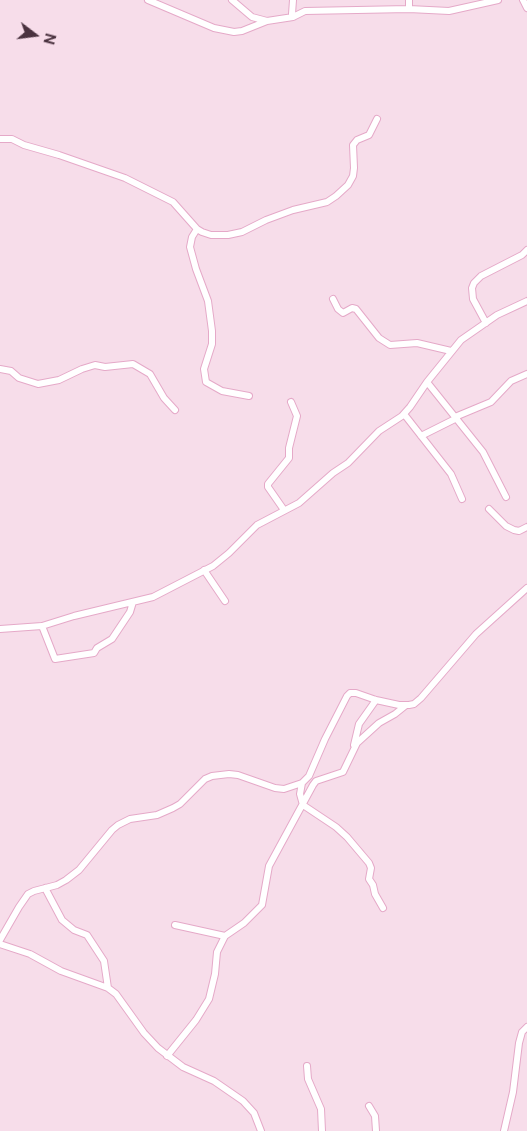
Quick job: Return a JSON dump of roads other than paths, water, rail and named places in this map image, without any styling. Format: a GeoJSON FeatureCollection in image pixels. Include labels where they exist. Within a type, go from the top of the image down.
{"type":"FeatureCollection","features":[{"type":"Feature","properties":{"kind":"street"},"geometry":{"type":"LineString","coordinates":[[148,0],[228,32],[242,31],[267,21],[294,17],[305,11],[409,9],[448,11],[498,0]]}},
{"type":"Feature","properties":{"kind":"street"},"geometry":{"type":"LineString","coordinates":[[232,0],[252,16],[267,21]]}},
{"type":"Feature","properties":{"kind":"street"},"geometry":{"type":"LineString","coordinates":[[293,0],[292,14],[294,17]]}},
{"type":"Feature","properties":{"kind":"street"},"geometry":{"type":"LineString","coordinates":[[409,0],[409,9]]}},
{"type":"Feature","properties":{"kind":"street"},"geometry":{"type":"LineString","coordinates":[[523,0],[527,8]]}},
{"type":"Feature","properties":{"kind":"street"},"geometry":{"type":"LineString","coordinates":[[0,139],[12,139],[24,145],[60,155],[133,182],[178,206],[197,229],[206,234],[234,234],[281,214],[305,206],[327,202],[348,185],[354,168],[353,146],[357,140],[368,135],[376,119]]}},
{"type":"Feature","properties":{"kind":"street"},"geometry":{"type":"LineString","coordinates":[[197,229],[192,237],[190,247],[208,302],[212,331],[212,344],[204,369],[206,382],[222,391],[249,396]]}},
{"type":"Feature","properties":{"kind":"street"},"geometry":{"type":"LineString","coordinates":[[486,323],[474,299],[472,288],[474,283],[481,276],[522,255],[527,250]]}},
{"type":"Feature","properties":{"kind":"street"},"geometry":{"type":"LineString","coordinates":[[333,299],[338,309],[343,313],[352,308],[356,309],[379,338],[390,345],[417,343],[451,351]]}},
{"type":"Feature","properties":{"kind":"street"},"geometry":{"type":"LineString","coordinates":[[0,629],[42,626],[74,616],[153,597],[168,591],[225,557],[257,524],[299,503],[333,473],[348,464],[379,431],[404,414],[461,340],[497,315],[527,301]]}},
{"type":"Feature","properties":{"kind":"street"},"geometry":{"type":"LineString","coordinates":[[0,369],[11,371],[19,378],[38,384],[59,380],[95,365],[105,367],[133,364],[150,374],[164,398],[174,410]]}},
{"type":"Feature","properties":{"kind":"street"},"geometry":{"type":"LineString","coordinates":[[421,436],[492,402],[511,381],[527,374]]}},
{"type":"Feature","properties":{"kind":"street"},"geometry":{"type":"LineString","coordinates":[[427,382],[483,452],[506,497]]}},
{"type":"Feature","properties":{"kind":"street"},"geometry":{"type":"LineString","coordinates":[[284,510],[268,487],[268,484],[290,458],[289,448],[297,416],[291,402]]}},
{"type":"Feature","properties":{"kind":"street"},"geometry":{"type":"LineString","coordinates":[[404,414],[451,474],[462,500]]}},
{"type":"Feature","properties":{"kind":"street"},"geometry":{"type":"LineString","coordinates":[[489,509],[506,526],[514,530],[519,531],[527,527]]}},
{"type":"Feature","properties":{"kind":"street"},"geometry":{"type":"LineString","coordinates":[[204,570],[225,601]]}},
{"type":"Feature","properties":{"kind":"street"},"geometry":{"type":"LineString","coordinates":[[353,748],[362,737],[405,706],[417,702],[476,634],[527,588]]}},
{"type":"Feature","properties":{"kind":"street"},"geometry":{"type":"LineString","coordinates":[[42,626],[55,659],[94,653],[97,648],[112,639],[130,612],[134,602]]}},
{"type":"Feature","properties":{"kind":"street"},"geometry":{"type":"LineString","coordinates":[[261,1131],[254,1114],[243,1101],[214,1081],[183,1067],[167,1056],[144,1033],[120,998],[108,988],[79,979],[2,942],[19,907],[28,894],[34,890],[62,883],[79,870],[118,824],[130,819],[157,815],[173,808],[180,804],[205,779],[212,776],[221,774],[238,775],[275,788],[284,789],[302,783],[309,776],[325,739],[350,693],[405,706]]}},
{"type":"Feature","properties":{"kind":"street"},"geometry":{"type":"LineString","coordinates":[[167,1056],[196,1020],[209,999],[215,974],[217,952],[225,936],[244,923],[262,905],[269,866],[314,783],[343,772],[353,748],[359,724],[376,700]]}},
{"type":"Feature","properties":{"kind":"street"},"geometry":{"type":"LineString","coordinates":[[302,783],[300,794],[303,805],[336,828],[369,863],[371,868],[369,879],[383,908]]}},
{"type":"Feature","properties":{"kind":"street"},"geometry":{"type":"LineString","coordinates":[[45,888],[62,920],[74,930],[87,935],[104,960],[108,988]]}},
{"type":"Feature","properties":{"kind":"street"},"geometry":{"type":"LineString","coordinates":[[175,925],[225,936]]}},
{"type":"Feature","properties":{"kind":"street"},"geometry":{"type":"LineString","coordinates":[[504,1131],[513,1092],[519,1043],[522,1032],[527,1027]]}},
{"type":"Feature","properties":{"kind":"street"},"geometry":{"type":"LineString","coordinates":[[307,1066],[308,1079],[321,1109],[322,1131]]}},
{"type":"Feature","properties":{"kind":"street"},"geometry":{"type":"LineString","coordinates":[[369,1106],[375,1116],[376,1131]]}}]}
